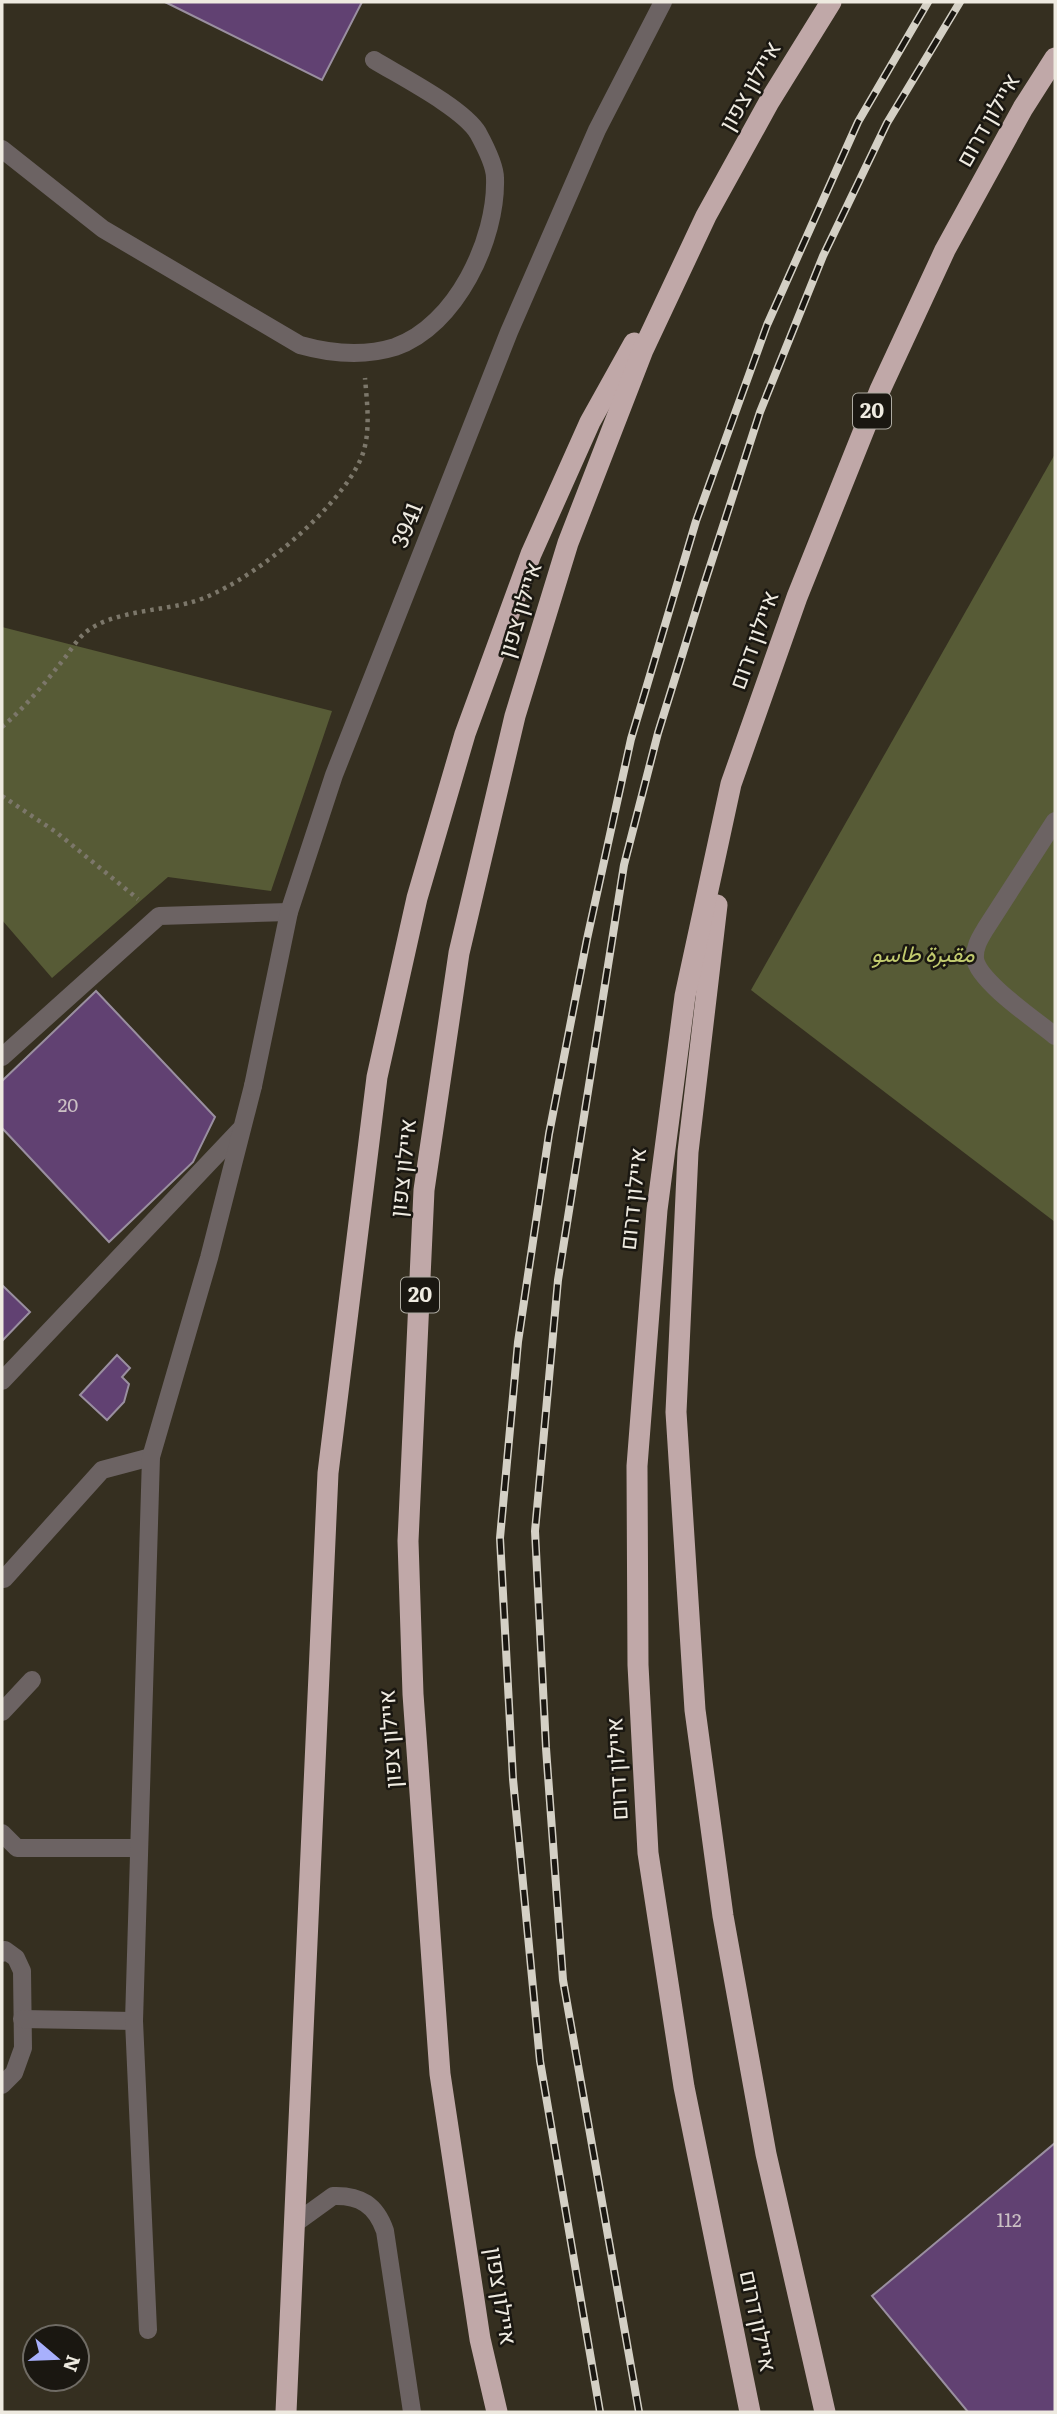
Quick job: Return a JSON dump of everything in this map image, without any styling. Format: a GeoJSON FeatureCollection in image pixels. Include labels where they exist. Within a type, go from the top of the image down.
{"type":"FeatureCollection","features":[{"type":"Feature","properties":{"kind":"highway","name":"איילון צפון"},"geometry":{"type":"LineString","coordinates":[[497,2412],[480,2339],[440,2074],[413,1695],[408,1541],[424,1190],[459,953],[515,716],[568,543],[643,350],[706,216],[769,102],[831,2]]}},
{"type":"Feature","properties":{"kind":"highway","name":"איילון דרום"},"geometry":{"type":"LineString","coordinates":[[750,2412],[684,2087],[648,1853],[638,1651],[637,1466],[657,1210],[685,996],[731,784],[797,597],[880,390],[945,250],[1023,108],[1055,58]]}},
{"type":"Feature","properties":{"kind":"highway"},"geometry":{"type":"LineString","coordinates":[[286,2412],[297,2222],[328,1473],[377,1077],[416,898],[465,734],[531,554],[590,422],[706,216]]}},
{"type":"Feature","properties":{"kind":"highway"},"geometry":{"type":"LineString","coordinates":[[731,784],[688,1152],[676,1412],[695,1710],[723,1916],[766,2154],[825,2412]]}},
{"type":"Feature","properties":{"kind":"street","name":"3941"},"geometry":{"type":"LineString","coordinates":[[148,2330],[134,2021],[137,1848],[151,1457],[243,1128],[289,912],[334,775],[509,332],[597,131],[663,2]]}},
{"type":"Feature","properties":{"kind":"street"},"geometry":{"type":"LineString","coordinates":[[2,149],[103,229],[300,345],[334,354],[396,346],[440,320],[471,275],[489,224],[496,176],[477,131],[443,102],[374,60]]}},
{"type":"Feature","properties":{"kind":"street"},"geometry":{"type":"LineString","coordinates":[[1055,821],[986,928],[976,946],[975,960],[980,971],[992,984],[1055,1036]]}},
{"type":"Feature","properties":{"kind":"street"},"geometry":{"type":"LineString","coordinates":[[2,1058],[159,916],[289,912]]}},
{"type":"Feature","properties":{"kind":"street"},"geometry":{"type":"LineString","coordinates":[[2,1381],[243,1128]]}},
{"type":"Feature","properties":{"kind":"street"},"geometry":{"type":"LineString","coordinates":[[2,1577],[4,1580],[102,1470],[151,1457]]}},
{"type":"Feature","properties":{"kind":"street"},"geometry":{"type":"LineString","coordinates":[[2,1712],[32,1680]]}},
{"type":"Feature","properties":{"kind":"street"},"geometry":{"type":"LineString","coordinates":[[2,1833],[17,1848],[137,1848]]}},
{"type":"Feature","properties":{"kind":"street"},"geometry":{"type":"LineString","coordinates":[[2,1953],[5,1950],[16,1958],[22,1971],[21,2060],[14,2073],[2,2085]]}},
{"type":"Feature","properties":{"kind":"street"},"geometry":{"type":"LineString","coordinates":[[22,2019],[134,2021]]}},
{"type":"Feature","properties":{"kind":"street"},"geometry":{"type":"LineString","coordinates":[[297,2222],[333,2196],[358,2199],[379,2215],[385,2231],[412,2412]]}},
{"type":"Feature","properties":{"kind":"path"},"geometry":{"type":"LineString","coordinates":[[2,727],[50,677],[86,632],[128,614],[163,610],[196,601],[229,587],[257,571],[311,522],[351,476],[362,457],[368,434],[364,352]]}},
{"type":"Feature","properties":{"kind":"path"},"geometry":{"type":"LineString","coordinates":[[2,796],[56,832],[159,916]]}},
{"type":"Feature","properties":{"kind":"green space","name":"مقبرة طاسو"},"geometry":{"type":"Polygon","coordinates":[[[1055,454],[1055,1222],[751,990],[1055,454]]]}},
{"type":"Feature","properties":{"kind":"green space"},"geometry":{"type":"Polygon","coordinates":[[[2,627],[332,711],[271,891],[168,877],[52,978],[2,920],[2,627]]]}},
{"type":"Feature","properties":{"kind":"building"},"geometry":{"type":"Polygon","coordinates":[[[165,2],[362,2],[322,80],[165,2]]]}},
{"type":"Feature","properties":{"kind":"building"},"geometry":{"type":"Polygon","coordinates":[[[96,991],[215,1117],[193,1162],[109,1242],[2,1128],[2,1081],[96,991]]]}},
{"type":"Feature","properties":{"kind":"building"},"geometry":{"type":"Polygon","coordinates":[[[2,1285],[30,1312],[2,1341],[2,1285]]]}},
{"type":"Feature","properties":{"kind":"building"},"geometry":{"type":"Polygon","coordinates":[[[117,1355],[130,1368],[122,1377],[129,1384],[124,1402],[107,1420],[80,1395],[117,1355]]]}},
{"type":"Feature","properties":{"kind":"building"},"geometry":{"type":"Polygon","coordinates":[[[1055,2143],[1055,2412],[968,2412],[872,2296],[1055,2143]]]}},
{"type":"Feature","properties":{"kind":"railway"},"geometry":{"type":"LineString","coordinates":[[600,2412],[540,2061],[513,1779],[500,1538],[518,1342],[549,1134],[587,939],[631,739],[696,521],[767,325],[858,122],[928,2]]}},
{"type":"Feature","properties":{"kind":"railway"},"geometry":{"type":"LineString","coordinates":[[639,2412],[563,1980],[546,1748],[535,1531],[558,1280],[624,865],[658,733],[702,591],[760,412],[823,256],[887,123],[960,2]]}}]}
